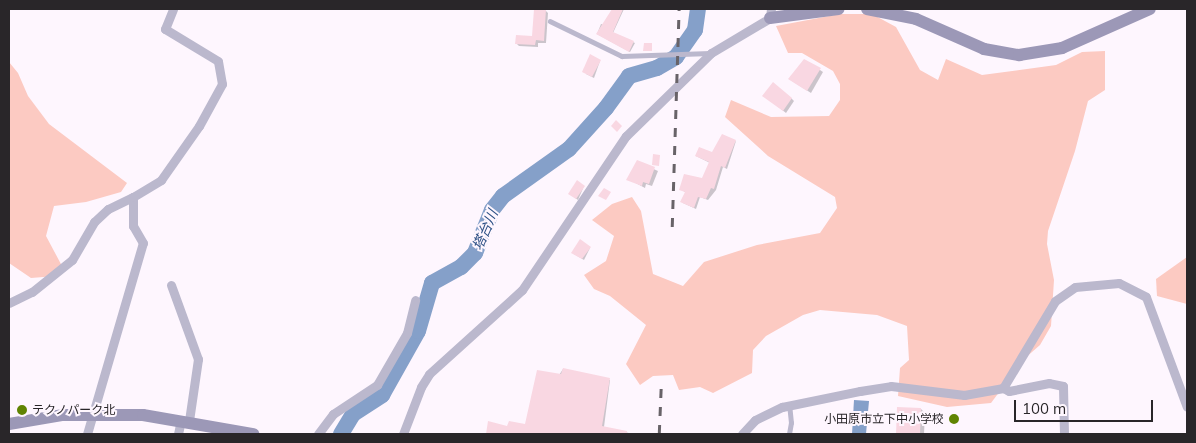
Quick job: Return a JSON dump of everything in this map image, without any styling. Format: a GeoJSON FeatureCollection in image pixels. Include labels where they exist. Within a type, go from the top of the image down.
{"type":"FeatureCollection","features":[{"type":"Feature","properties":{"kind":"street"},"geometry":{"type":"LineString","coordinates":[[9,303],[32,292],[72,260],[94,222],[108,209],[133,197],[160,180],[199,126],[222,84],[218,61],[165,29],[173,9]]}},
{"type":"Feature","properties":{"kind":"street"},"geometry":{"type":"LineString","coordinates":[[403,434],[421,387],[429,374],[522,290],[626,136],[711,53],[770,13],[838,9]]}},
{"type":"Feature","properties":{"kind":"street"},"geometry":{"type":"LineString","coordinates":[[867,9],[916,19],[984,49],[1019,55],[1062,48],[1150,9]]}},
{"type":"Feature","properties":{"kind":"street"},"geometry":{"type":"LineString","coordinates":[[86,434],[143,243],[133,226],[133,197]]}},
{"type":"Feature","properties":{"kind":"street"},"geometry":{"type":"LineString","coordinates":[[1003,388],[1062,293],[1074,286],[1118,283],[1146,297],[1187,407]]}},
{"type":"Feature","properties":{"kind":"street"},"geometry":{"type":"LineString","coordinates":[[171,286],[198,358],[185,420],[178,434]]}},
{"type":"Feature","properties":{"kind":"street"},"geometry":{"type":"LineString","coordinates":[[318,434],[333,414],[377,386],[407,333],[415,300]]}},
{"type":"Feature","properties":{"kind":"street"},"geometry":{"type":"LineString","coordinates":[[742,434],[754,420],[789,405],[891,386],[964,395],[1003,388],[1009,391],[1049,383],[1063,386],[1064,434]]}},
{"type":"Feature","properties":{"kind":"street"},"geometry":{"type":"LineString","coordinates":[[9,424],[63,415],[92,415],[185,420],[253,434]]}},
{"type":"Feature","properties":{"kind":"lane"},"geometry":{"type":"LineString","coordinates":[[550,21],[622,56],[711,53]]}},
{"type":"Feature","properties":{"kind":"lane"},"geometry":{"type":"LineString","coordinates":[[789,405],[791,423],[789,434]]}},
{"type":"Feature","properties":{"kind":"shaded area"},"geometry":{"type":"Polygon","coordinates":[[[840,14],[872,14],[896,27],[920,70],[938,80],[946,59],[982,75],[1056,65],[1082,52],[1105,51],[1105,90],[1088,101],[1075,151],[1048,231],[1047,244],[1054,280],[1051,326],[1040,345],[1024,359],[991,403],[947,407],[898,396],[900,368],[909,360],[907,326],[877,315],[820,310],[803,315],[766,336],[753,350],[752,373],[713,393],[700,387],[679,390],[673,375],[653,376],[640,385],[626,364],[646,325],[610,296],[594,289],[584,275],[606,261],[614,236],[592,220],[612,204],[632,197],[641,211],[653,274],[683,286],[704,262],[757,245],[820,233],[837,208],[835,197],[768,156],[725,117],[731,100],[771,117],[829,116],[840,100],[840,84],[833,71],[802,53],[788,53],[776,26],[840,14]]]}},
{"type":"Feature","properties":{"kind":"shaded area"},"geometry":{"type":"Polygon","coordinates":[[[9,62],[18,73],[28,96],[49,124],[127,183],[121,192],[86,202],[54,206],[46,236],[62,266],[56,276],[31,278],[9,263],[9,62]]]}},
{"type":"Feature","properties":{"kind":"shaded area"},"geometry":{"type":"Polygon","coordinates":[[[1187,257],[1187,304],[1157,296],[1156,279],[1187,257]]]}},
{"type":"Feature","properties":{"kind":"water"},"geometry":{"type":"Polygon","coordinates":[[[854,400],[869,401],[866,434],[852,434],[854,400]]]}},
{"type":"Feature","properties":{"kind":"building"},"geometry":{"type":"Polygon","coordinates":[[[534,9],[546,9],[544,41],[536,40],[535,45],[515,44],[516,35],[532,36],[534,9]]]}},
{"type":"Feature","properties":{"kind":"building"},"geometry":{"type":"Polygon","coordinates":[[[612,9],[623,9],[613,32],[634,41],[629,52],[596,34],[612,9]]]}},
{"type":"Feature","properties":{"kind":"building"},"geometry":{"type":"Polygon","coordinates":[[[644,43],[652,43],[652,51],[643,51],[644,43]]]}},
{"type":"Feature","properties":{"kind":"building"},"geometry":{"type":"Polygon","coordinates":[[[590,54],[601,60],[592,77],[582,72],[590,54]]]}},
{"type":"Feature","properties":{"kind":"building"},"geometry":{"type":"Polygon","coordinates":[[[804,59],[821,68],[807,91],[788,79],[804,59]]]}},
{"type":"Feature","properties":{"kind":"building"},"geometry":{"type":"Polygon","coordinates":[[[773,82],[792,98],[783,111],[762,96],[773,82]]]}},
{"type":"Feature","properties":{"kind":"building"},"geometry":{"type":"Polygon","coordinates":[[[616,120],[622,126],[617,132],[611,126],[616,120]]]}},
{"type":"Feature","properties":{"kind":"building"},"geometry":{"type":"Polygon","coordinates":[[[722,134],[736,140],[725,168],[721,166],[714,189],[711,188],[706,199],[698,197],[694,208],[680,202],[685,192],[679,190],[684,174],[702,178],[709,162],[695,156],[699,147],[712,152],[722,134]]]}},
{"type":"Feature","properties":{"kind":"building"},"geometry":{"type":"Polygon","coordinates":[[[653,154],[660,155],[659,166],[652,165],[653,154]]]}},
{"type":"Feature","properties":{"kind":"building"},"geometry":{"type":"Polygon","coordinates":[[[637,160],[655,167],[649,184],[643,182],[642,186],[626,180],[637,160]]]}},
{"type":"Feature","properties":{"kind":"building"},"geometry":{"type":"Polygon","coordinates":[[[577,180],[585,186],[576,199],[568,194],[577,180]]]}},
{"type":"Feature","properties":{"kind":"building"},"geometry":{"type":"Polygon","coordinates":[[[604,188],[611,192],[606,200],[598,196],[604,188]]]}},
{"type":"Feature","properties":{"kind":"building"},"geometry":{"type":"Polygon","coordinates":[[[580,239],[591,247],[582,259],[571,253],[580,239]]]}},
{"type":"Feature","properties":{"kind":"building"},"geometry":{"type":"Polygon","coordinates":[[[563,368],[610,378],[602,426],[627,431],[627,434],[486,434],[488,421],[507,426],[509,421],[525,424],[537,370],[561,374],[563,368]]]}},
{"type":"Feature","properties":{"kind":"building"},"geometry":{"type":"Polygon","coordinates":[[[897,407],[921,408],[920,434],[896,434],[897,407]]]}},
{"type":"Feature","properties":{"kind":"waterway","name":"塔台川"},"geometry":{"type":"LineString","coordinates":[[341,434],[353,414],[382,395],[418,331],[432,283],[461,267],[475,253],[492,210],[503,196],[569,149],[606,108],[629,76],[657,68],[676,57],[695,30],[698,9]]}},
{"type":"Feature","properties":{"kind":"railway"},"geometry":{"type":"LineString","coordinates":[[672,227],[679,9]]}},
{"type":"Feature","properties":{"kind":"railway"},"geometry":{"type":"LineString","coordinates":[[659,434],[661,387]]}},
{"type":"Feature","properties":{"kind":"place","name":"テクノパーク北"},"geometry":{"type":"Point","coordinates":[22,410]}},
{"type":"Feature","properties":{"kind":"place","name":"小田原市立下中小学校"},"geometry":{"type":"Point","coordinates":[954,419]}}]}
